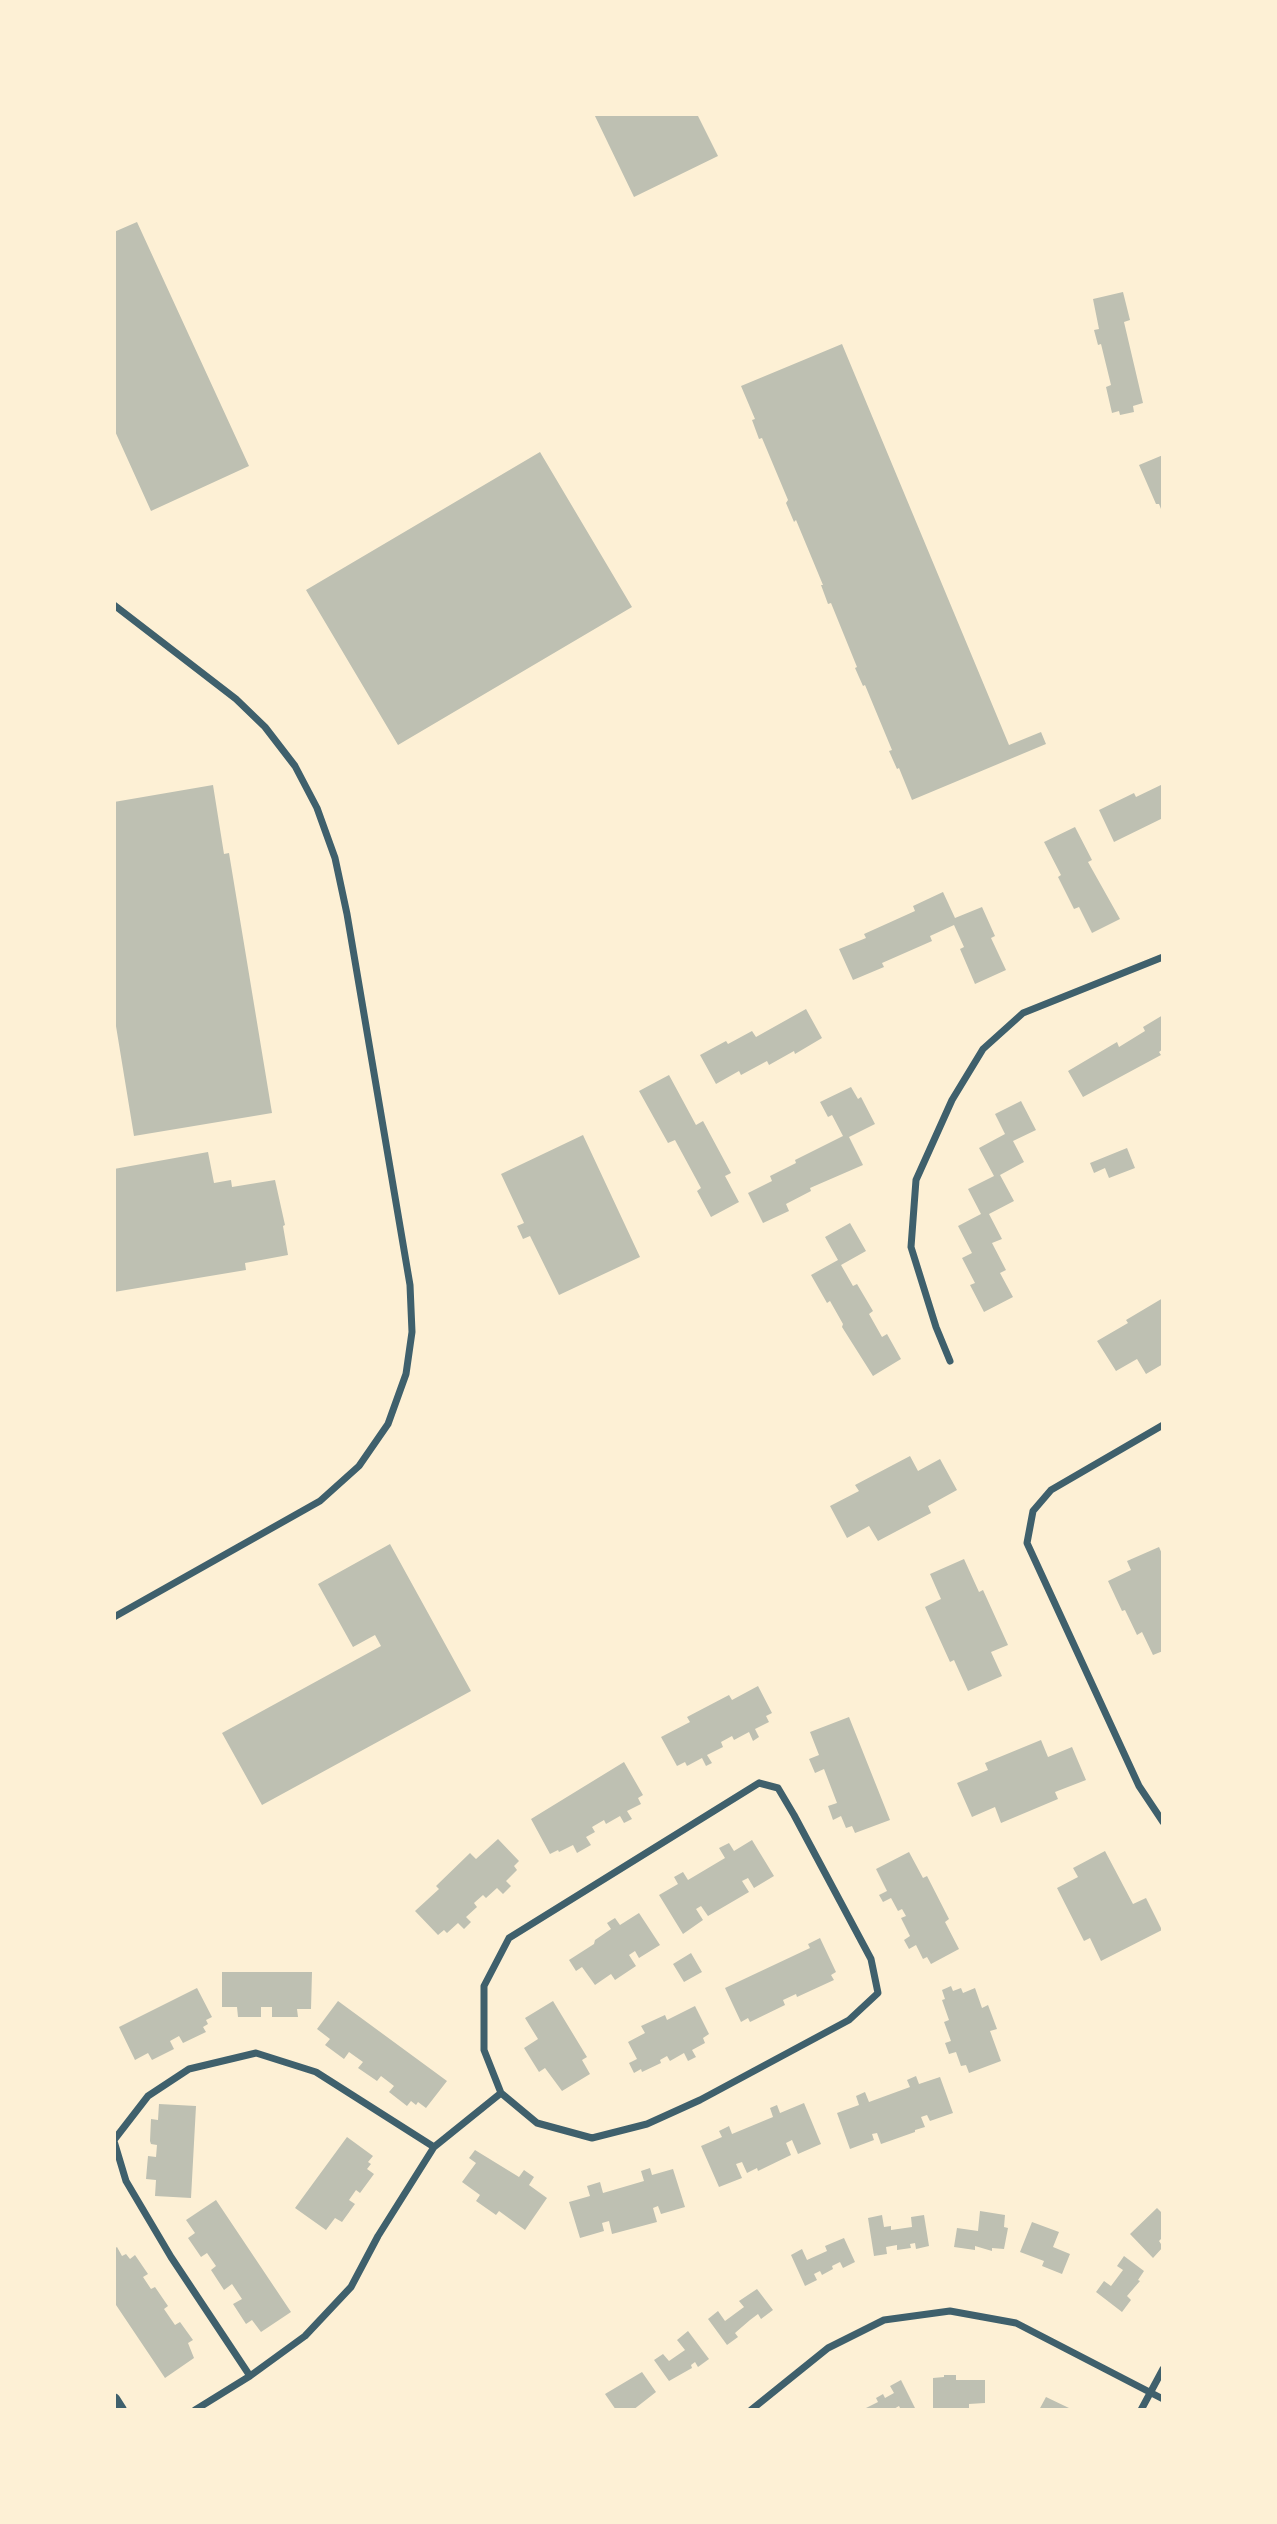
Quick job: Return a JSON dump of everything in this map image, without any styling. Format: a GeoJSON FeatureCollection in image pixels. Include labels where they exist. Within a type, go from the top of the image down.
{"type":"FeatureCollection","features":[{"type":"Feature","properties":{"kind":"street"},"geometry":{"type":"LineString","coordinates":[[114,606],[236,699],[265,727],[295,766],[317,808],[335,858],[346,914],[410,1285],[412,1332],[406,1374],[388,1424],[359,1466],[320,1501],[114,1617]]}},
{"type":"Feature","properties":{"kind":"street"},"geometry":{"type":"LineString","coordinates":[[950,1361],[936,1327],[911,1247],[916,1180],[952,1100],[983,1049],[1023,1013],[1163,957]]}},
{"type":"Feature","properties":{"kind":"street"},"geometry":{"type":"LineString","coordinates":[[1163,1425],[1051,1490],[1033,1511],[1027,1543],[1139,1786],[1163,1822]]}},
{"type":"Feature","properties":{"kind":"street"},"geometry":{"type":"LineString","coordinates":[[758,1783],[778,1788],[871,1959],[878,1993],[849,2020],[700,2100],[647,2124],[592,2138],[537,2123],[501,2093],[484,2050],[484,1986],[509,1938],[758,1783]]}},
{"type":"Feature","properties":{"kind":"street"},"geometry":{"type":"LineString","coordinates":[[250,2376],[171,2257],[126,2181],[114,2141],[148,2096],[189,2069],[256,2053],[316,2072],[434,2147]]}},
{"type":"Feature","properties":{"kind":"street"},"geometry":{"type":"LineString","coordinates":[[195,2410],[250,2376],[306,2336],[351,2287],[434,2147],[501,2093]]}},
{"type":"Feature","properties":{"kind":"street"},"geometry":{"type":"LineString","coordinates":[[751,2410],[828,2348],[884,2320],[950,2311],[1016,2323],[1163,2399]]}},
{"type":"Feature","properties":{"kind":"street"},"geometry":{"type":"LineString","coordinates":[[1141,2410],[1163,2369]]}},
{"type":"Feature","properties":{"kind":"street"},"geometry":{"type":"LineString","coordinates":[[114,2399],[121,2410]]}},
{"type":"Feature","properties":{"kind":"building"},"geometry":{"type":"Polygon","coordinates":[[[594,114],[697,114],[718,156],[634,197],[594,114]]]}},
{"type":"Feature","properties":{"kind":"building"},"geometry":{"type":"Polygon","coordinates":[[[137,222],[249,466],[151,511],[114,429],[114,232],[137,222]]]}},
{"type":"Feature","properties":{"kind":"building"},"geometry":{"type":"Polygon","coordinates":[[[1123,292],[1130,320],[1124,322],[1143,403],[1133,406],[1134,412],[1120,415],[1119,411],[1112,413],[1106,387],[1111,385],[1101,344],[1098,345],[1094,330],[1099,329],[1093,299],[1123,292]]]}},
{"type":"Feature","properties":{"kind":"building"},"geometry":{"type":"Polygon","coordinates":[[[842,344],[1009,745],[1041,732],[1046,744],[912,800],[889,751],[892,750],[865,685],[863,686],[855,668],[857,667],[831,603],[828,604],[796,520],[794,522],[786,503],[788,500],[762,438],[759,439],[752,420],[755,419],[741,386],[842,344]]]}},
{"type":"Feature","properties":{"kind":"building"},"geometry":{"type":"Polygon","coordinates":[[[540,452],[632,607],[398,745],[306,590],[540,452]]]}},
{"type":"Feature","properties":{"kind":"building"},"geometry":{"type":"Polygon","coordinates":[[[1163,455],[1163,514],[1139,465],[1163,455]]]}},
{"type":"Feature","properties":{"kind":"building"},"geometry":{"type":"Polygon","coordinates":[[[1163,784],[1163,818],[1114,842],[1099,810],[1134,793],[1136,797],[1163,784]]]}},
{"type":"Feature","properties":{"kind":"building"},"geometry":{"type":"Polygon","coordinates":[[[213,785],[224,854],[229,853],[272,1113],[134,1136],[114,1014],[114,802],[213,785]]]}},
{"type":"Feature","properties":{"kind":"building"},"geometry":{"type":"Polygon","coordinates":[[[1075,827],[1092,860],[1088,862],[1120,919],[1092,933],[1079,907],[1074,909],[1044,842],[1075,827]]]}},
{"type":"Feature","properties":{"kind":"building"},"geometry":{"type":"Polygon","coordinates":[[[943,892],[955,918],[982,907],[995,936],[991,938],[1006,970],[975,984],[960,949],[964,947],[954,925],[930,936],[932,941],[882,963],[884,967],[853,980],[839,949],[866,938],[864,934],[915,911],[913,906],[943,892]]]}},
{"type":"Feature","properties":{"kind":"building"},"geometry":{"type":"Polygon","coordinates":[[[806,1009],[822,1038],[795,1054],[794,1051],[769,1065],[767,1061],[741,1075],[739,1071],[716,1084],[700,1055],[752,1031],[756,1037],[806,1009]]]}},
{"type":"Feature","properties":{"kind":"building"},"geometry":{"type":"Polygon","coordinates":[[[1163,1015],[1163,1049],[1159,1052],[1161,1055],[1083,1097],[1068,1071],[1117,1042],[1119,1047],[1145,1031],[1143,1027],[1163,1015]]]}},
{"type":"Feature","properties":{"kind":"building"},"geometry":{"type":"Polygon","coordinates":[[[669,1075],[696,1125],[703,1121],[731,1173],[725,1176],[739,1202],[711,1217],[697,1191],[701,1188],[675,1140],[668,1143],[639,1091],[669,1075]]]}},
{"type":"Feature","properties":{"kind":"building"},"geometry":{"type":"Polygon","coordinates":[[[851,1087],[858,1099],[861,1097],[875,1124],[849,1137],[863,1165],[810,1188],[811,1191],[786,1204],[789,1211],[763,1223],[748,1193],[772,1181],[770,1176],[796,1163],[795,1160],[843,1136],[832,1115],[828,1117],[820,1102],[851,1087]]]}},
{"type":"Feature","properties":{"kind":"building"},"geometry":{"type":"Polygon","coordinates":[[[1021,1101],[1036,1130],[1013,1141],[1024,1162],[1000,1175],[1014,1201],[989,1214],[1002,1239],[992,1243],[1006,1270],[1000,1273],[1013,1297],[984,1312],[970,1285],[975,1283],[962,1258],[972,1253],[958,1226],[981,1214],[968,1189],[994,1176],[979,1148],[1005,1134],[995,1114],[1021,1101]]]}},
{"type":"Feature","properties":{"kind":"building"},"geometry":{"type":"Polygon","coordinates":[[[583,1135],[640,1257],[559,1295],[530,1236],[523,1239],[517,1226],[524,1223],[501,1174],[583,1135]]]}},
{"type":"Feature","properties":{"kind":"building"},"geometry":{"type":"Polygon","coordinates":[[[1127,1148],[1135,1168],[1109,1178],[1105,1168],[1094,1173],[1090,1163],[1127,1148]]]}},
{"type":"Feature","properties":{"kind":"building"},"geometry":{"type":"Polygon","coordinates":[[[208,1152],[214,1183],[231,1180],[232,1187],[275,1180],[285,1225],[288,1255],[245,1263],[246,1270],[114,1292],[114,1169],[208,1152]]]}},
{"type":"Feature","properties":{"kind":"building"},"geometry":{"type":"Polygon","coordinates":[[[850,1223],[866,1251],[841,1265],[853,1286],[857,1284],[873,1311],[869,1314],[882,1337],[887,1334],[901,1359],[873,1376],[842,1327],[843,1324],[830,1301],[827,1303],[811,1275],[838,1260],[825,1237],[850,1223]]]}},
{"type":"Feature","properties":{"kind":"building"},"geometry":{"type":"Polygon","coordinates":[[[1163,1298],[1163,1364],[1146,1374],[1137,1359],[1116,1371],[1097,1341],[1163,1298]]]}},
{"type":"Feature","properties":{"kind":"building"},"geometry":{"type":"Polygon","coordinates":[[[910,1456],[918,1471],[940,1459],[957,1490],[928,1506],[931,1513],[878,1541],[869,1526],[847,1538],[830,1506],[859,1491],[855,1485],[910,1456]]]}},
{"type":"Feature","properties":{"kind":"building"},"geometry":{"type":"Polygon","coordinates":[[[390,1544],[471,1691],[262,1805],[222,1733],[381,1646],[375,1635],[353,1647],[318,1584],[390,1544]]]}},
{"type":"Feature","properties":{"kind":"building"},"geometry":{"type":"Polygon","coordinates":[[[1159,1547],[1163,1556],[1163,1651],[1153,1655],[1142,1632],[1137,1635],[1125,1610],[1122,1611],[1108,1581],[1131,1570],[1127,1561],[1159,1547]]]}},
{"type":"Feature","properties":{"kind":"building"},"geometry":{"type":"Polygon","coordinates":[[[964,1559],[979,1592],[983,1590],[1008,1645],[991,1652],[1002,1676],[968,1691],[954,1660],[950,1662],[925,1607],[941,1599],[930,1574],[964,1559]]]}},
{"type":"Feature","properties":{"kind":"building"},"geometry":{"type":"Polygon","coordinates":[[[758,1686],[772,1713],[766,1716],[769,1722],[755,1729],[759,1737],[753,1741],[749,1732],[734,1740],[732,1736],[721,1742],[723,1747],[707,1755],[712,1763],[706,1766],[702,1758],[687,1766],[685,1762],[677,1766],[661,1737],[690,1722],[687,1717],[729,1695],[732,1700],[758,1686]]]}},
{"type":"Feature","properties":{"kind":"building"},"geometry":{"type":"Polygon","coordinates":[[[849,1717],[890,1820],[855,1833],[852,1826],[846,1828],[841,1816],[833,1820],[828,1806],[837,1803],[824,1769],[815,1773],[809,1759],[819,1755],[810,1732],[849,1717]]]}},
{"type":"Feature","properties":{"kind":"building"},"geometry":{"type":"Polygon","coordinates":[[[1041,1740],[1048,1757],[1072,1747],[1086,1780],[1055,1792],[1058,1799],[1001,1823],[995,1807],[972,1817],[957,1783],[988,1770],[985,1763],[1041,1740]]]}},
{"type":"Feature","properties":{"kind":"building"},"geometry":{"type":"Polygon","coordinates":[[[624,1762],[643,1795],[638,1798],[641,1804],[627,1811],[632,1819],[624,1823],[620,1816],[606,1824],[604,1820],[592,1827],[595,1832],[586,1837],[591,1845],[577,1853],[573,1845],[550,1854],[531,1819],[624,1762]]]}},
{"type":"Feature","properties":{"kind":"building"},"geometry":{"type":"Polygon","coordinates":[[[498,1839],[519,1861],[514,1866],[517,1870],[506,1881],[511,1886],[503,1894],[497,1888],[486,1898],[483,1895],[474,1903],[477,1907],[466,1917],[471,1922],[464,1929],[458,1923],[447,1933],[444,1930],[438,1935],[415,1911],[439,1889],[436,1886],[470,1853],[476,1859],[498,1839]]]}},
{"type":"Feature","properties":{"kind":"building"},"geometry":{"type":"Polygon","coordinates":[[[752,1840],[774,1876],[754,1888],[748,1878],[742,1881],[749,1892],[708,1916],[701,1906],[696,1909],[703,1920],[683,1934],[659,1895],[678,1884],[674,1877],[683,1872],[688,1880],[725,1858],[719,1848],[729,1843],[734,1851],[752,1840]]]}},
{"type":"Feature","properties":{"kind":"building"},"geometry":{"type":"Polygon","coordinates":[[[1105,1851],[1133,1904],[1146,1898],[1162,1930],[1101,1961],[1090,1938],[1084,1941],[1057,1888],[1078,1877],[1073,1868],[1105,1851]]]}},
{"type":"Feature","properties":{"kind":"building"},"geometry":{"type":"Polygon","coordinates":[[[909,1852],[923,1878],[927,1876],[949,1919],[945,1922],[959,1949],[931,1964],[927,1957],[923,1959],[916,1945],[909,1949],[904,1940],[910,1936],[901,1918],[906,1916],[902,1909],[898,1911],[891,1898],[883,1902],[879,1895],[887,1891],[876,1869],[909,1852]]]}},
{"type":"Feature","properties":{"kind":"building"},"geometry":{"type":"Polygon","coordinates":[[[639,1913],[660,1945],[639,1958],[635,1951],[629,1955],[636,1966],[615,1980],[611,1974],[595,1985],[582,1967],[576,1971],[569,1960],[611,1929],[607,1923],[615,1918],[620,1925],[639,1913]]]}},
{"type":"Feature","properties":{"kind":"building"},"geometry":{"type":"Polygon","coordinates":[[[820,1938],[836,1972],[831,1975],[834,1980],[797,1997],[796,1994],[783,2000],[785,2005],[750,2022],[748,2018],[741,2022],[725,1988],[810,1948],[808,1944],[820,1938]]]}},
{"type":"Feature","properties":{"kind":"building"},"geometry":{"type":"Polygon","coordinates":[[[691,1953],[702,1972],[684,1982],[673,1964],[691,1953]]]}},
{"type":"Feature","properties":{"kind":"building"},"geometry":{"type":"Polygon","coordinates":[[[222,1972],[312,1972],[311,2009],[297,2009],[298,2017],[272,2017],[272,2007],[261,2007],[261,2017],[238,2017],[237,2007],[222,2007],[222,1972]]]}},
{"type":"Feature","properties":{"kind":"building"},"geometry":{"type":"Polygon","coordinates":[[[951,1986],[953,1991],[961,1988],[963,1993],[975,1988],[982,2008],[988,2005],[997,2029],[990,2031],[1001,2061],[969,2073],[966,2065],[961,2066],[956,2052],[949,2054],[945,2043],[951,2041],[944,2022],[949,2020],[942,2000],[945,1999],[942,1990],[951,1986]]]}},
{"type":"Feature","properties":{"kind":"building"},"geometry":{"type":"Polygon","coordinates":[[[197,1988],[212,2017],[206,2020],[208,2024],[203,2027],[206,2032],[183,2043],[179,2036],[170,2041],[174,2049],[152,2060],[148,2053],[135,2060],[119,2027],[197,1988]]]}},
{"type":"Feature","properties":{"kind":"building"},"geometry":{"type":"Polygon","coordinates":[[[338,2001],[447,2081],[426,2108],[411,2101],[407,2106],[389,2092],[394,2086],[381,2076],[377,2081],[358,2068],[363,2062],[349,2052],[344,2059],[325,2045],[330,2039],[317,2029],[338,2001]]]}},
{"type":"Feature","properties":{"kind":"building"},"geometry":{"type":"Polygon","coordinates":[[[553,2001],[587,2057],[582,2060],[590,2074],[562,2091],[545,2068],[539,2072],[524,2048],[538,2039],[525,2018],[553,2001]]]}},
{"type":"Feature","properties":{"kind":"building"},"geometry":{"type":"Polygon","coordinates":[[[695,2006],[709,2034],[703,2038],[705,2043],[692,2050],[696,2057],[688,2061],[684,2053],[670,2061],[667,2056],[660,2060],[661,2063],[634,2073],[629,2063],[637,2059],[628,2042],[645,2033],[641,2026],[665,2015],[667,2020],[695,2006]]]}},
{"type":"Feature","properties":{"kind":"building"},"geometry":{"type":"Polygon","coordinates":[[[916,2076],[919,2084],[940,2077],[953,2113],[930,2121],[927,2115],[921,2117],[925,2127],[881,2144],[877,2133],[872,2134],[874,2140],[850,2149],[837,2113],[859,2105],[856,2096],[865,2092],[869,2102],[910,2087],[907,2080],[916,2076]]]}},
{"type":"Feature","properties":{"kind":"building"},"geometry":{"type":"Polygon","coordinates":[[[804,2103],[821,2144],[798,2154],[792,2140],[786,2143],[791,2155],[758,2171],[757,2168],[747,2173],[742,2162],[736,2164],[742,2178],[719,2187],[701,2146],[722,2137],[719,2131],[729,2126],[732,2134],[773,2117],[770,2108],[777,2105],[780,2113],[804,2103]]]}},
{"type":"Feature","properties":{"kind":"building"},"geometry":{"type":"Polygon","coordinates":[[[159,2104],[196,2106],[191,2198],[155,2196],[156,2180],[146,2179],[148,2156],[156,2157],[157,2145],[151,2144],[150,2141],[151,2119],[158,2120],[159,2104]]]}},
{"type":"Feature","properties":{"kind":"building"},"geometry":{"type":"Polygon","coordinates":[[[347,2137],[373,2156],[367,2169],[374,2174],[360,2193],[356,2190],[349,2200],[355,2204],[342,2222],[335,2218],[326,2230],[295,2208],[347,2137]]]}},
{"type":"Feature","properties":{"kind":"building"},"geometry":{"type":"Polygon","coordinates":[[[475,2150],[519,2177],[524,2170],[534,2177],[529,2185],[547,2198],[525,2230],[499,2211],[496,2215],[476,2201],[480,2195],[462,2182],[476,2163],[469,2158],[475,2150]]]}},
{"type":"Feature","properties":{"kind":"building"},"geometry":{"type":"Polygon","coordinates":[[[650,2168],[652,2175],[673,2169],[685,2207],[661,2214],[658,2206],[653,2208],[657,2222],[612,2234],[609,2221],[602,2223],[604,2231],[580,2238],[569,2202],[590,2196],[587,2186],[600,2182],[603,2193],[644,2181],[641,2171],[650,2168]]]}},
{"type":"Feature","properties":{"kind":"building"},"geometry":{"type":"Polygon","coordinates":[[[216,2200],[291,2312],[261,2332],[252,2320],[246,2324],[233,2304],[242,2299],[232,2284],[224,2290],[211,2270],[216,2266],[207,2253],[201,2257],[188,2238],[195,2233],[186,2220],[216,2200]]]}},
{"type":"Feature","properties":{"kind":"building"},"geometry":{"type":"Polygon","coordinates":[[[1157,2208],[1161,2212],[1163,2209],[1163,2237],[1159,2241],[1163,2247],[1153,2258],[1130,2234],[1157,2208]]]}},
{"type":"Feature","properties":{"kind":"building"},"geometry":{"type":"Polygon","coordinates":[[[980,2211],[1005,2215],[1004,2227],[1008,2228],[1004,2249],[992,2248],[992,2251],[975,2246],[975,2250],[954,2247],[957,2228],[978,2231],[980,2211]]]}},
{"type":"Feature","properties":{"kind":"building"},"geometry":{"type":"Polygon","coordinates":[[[882,2215],[884,2227],[891,2226],[891,2230],[912,2227],[911,2217],[924,2215],[929,2246],[916,2249],[915,2243],[910,2244],[911,2248],[897,2250],[897,2245],[886,2247],[887,2254],[874,2256],[868,2218],[882,2215]]]}},
{"type":"Feature","properties":{"kind":"building"},"geometry":{"type":"Polygon","coordinates":[[[1032,2222],[1059,2232],[1053,2247],[1070,2254],[1062,2274],[1042,2266],[1044,2261],[1020,2252],[1032,2222]]]}},
{"type":"Feature","properties":{"kind":"building"},"geometry":{"type":"Polygon","coordinates":[[[844,2238],[855,2262],[843,2268],[840,2262],[822,2275],[820,2271],[814,2274],[817,2280],[805,2286],[791,2255],[802,2249],[807,2260],[827,2251],[825,2246],[844,2238]]]}},
{"type":"Feature","properties":{"kind":"building"},"geometry":{"type":"Polygon","coordinates":[[[117,2247],[122,2256],[126,2254],[130,2259],[135,2255],[148,2274],[143,2277],[151,2289],[155,2287],[168,2306],[164,2309],[175,2325],[180,2322],[193,2340],[188,2343],[194,2358],[165,2378],[114,2302],[114,2249],[117,2247]]]}},
{"type":"Feature","properties":{"kind":"building"},"geometry":{"type":"Polygon","coordinates":[[[1124,2256],[1144,2271],[1138,2280],[1140,2281],[1127,2296],[1131,2300],[1122,2312],[1096,2292],[1104,2281],[1111,2286],[1123,2270],[1117,2266],[1124,2256]]]}},
{"type":"Feature","properties":{"kind":"building"},"geometry":{"type":"Polygon","coordinates":[[[757,2289],[773,2310],[761,2319],[758,2314],[750,2320],[735,2333],[738,2337],[727,2345],[708,2319],[718,2311],[725,2321],[744,2307],[739,2301],[757,2289]]]}},
{"type":"Feature","properties":{"kind":"building"},"geometry":{"type":"Polygon","coordinates":[[[688,2331],[709,2359],[698,2367],[695,2362],[691,2365],[692,2368],[669,2381],[654,2360],[663,2354],[669,2361],[685,2350],[677,2340],[688,2331]]]}},
{"type":"Feature","properties":{"kind":"building"},"geometry":{"type":"Polygon","coordinates":[[[642,2372],[656,2392],[633,2410],[616,2410],[605,2394],[642,2372]]]}},
{"type":"Feature","properties":{"kind":"building"},"geometry":{"type":"Polygon","coordinates":[[[956,2375],[956,2380],[985,2380],[985,2403],[969,2404],[969,2409],[933,2409],[933,2378],[956,2375]]]}},
{"type":"Feature","properties":{"kind":"building"},"geometry":{"type":"Polygon","coordinates":[[[901,2380],[916,2410],[901,2410],[899,2406],[892,2410],[862,2410],[878,2402],[876,2398],[883,2394],[885,2398],[894,2393],[890,2386],[901,2380]]]}},
{"type":"Feature","properties":{"kind":"building"},"geometry":{"type":"Polygon","coordinates":[[[1046,2397],[1069,2408],[1068,2410],[1039,2410],[1046,2397]]]}}]}
